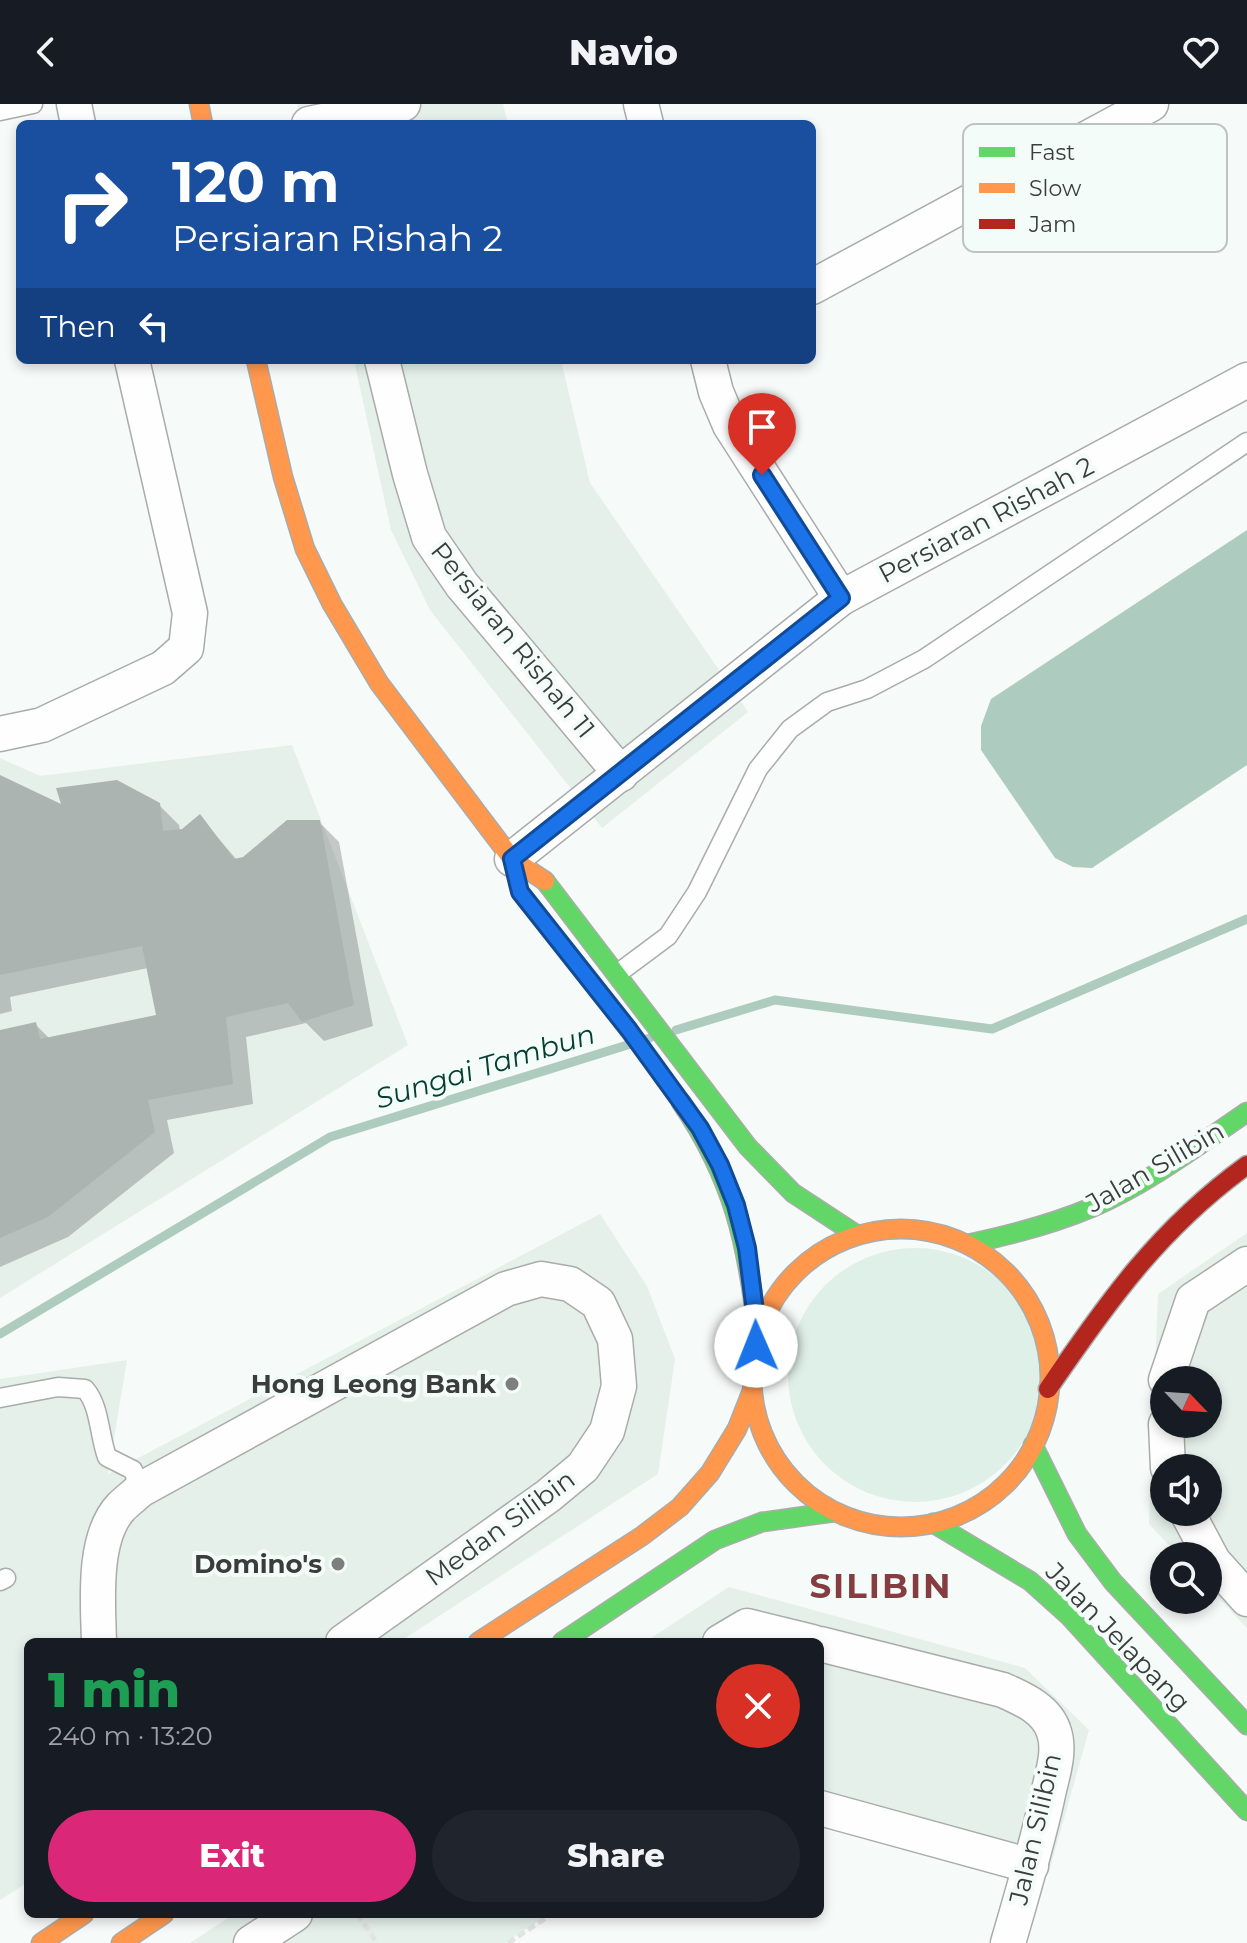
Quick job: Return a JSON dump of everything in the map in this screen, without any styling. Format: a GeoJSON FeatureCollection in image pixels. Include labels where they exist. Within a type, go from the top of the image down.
{"type":"FeatureCollection","features":[{"type":"Feature","properties":{"kind":"main road"},"geometry":{"type":"LineString","coordinates":[[257,364],[283,477],[305,549],[332,604],[379,683],[515,870],[542,877],[748,1147],[793,1193],[857,1235]]}},
{"type":"Feature","properties":{"kind":"main road"},"geometry":{"type":"LineString","coordinates":[[673,1092],[700,1128],[720,1165],[736,1205],[747,1248],[758,1335]]}},
{"type":"Feature","properties":{"kind":"main road","name":"Jalan Silibin"},"geometry":{"type":"LineString","coordinates":[[968,1244],[1027,1231],[1094,1206],[1147,1177],[1247,1112]]}},
{"type":"Feature","properties":{"kind":"main road","name":"Jalan Silibin"},"geometry":{"type":"LineString","coordinates":[[1048,1389],[1120,1285],[1152,1246],[1200,1200],[1247,1165]]}},
{"type":"Feature","properties":{"kind":"main road"},"geometry":{"type":"LineString","coordinates":[[913,1229],[968,1244],[997,1264],[1027,1299],[1045,1342],[1048,1389],[1045,1412],[1033,1445],[1015,1472],[992,1495],[964,1512],[933,1523],[908,1527],[883,1526],[834,1512],[803,1491],[778,1462],[761,1428],[752,1391],[753,1357],[758,1335],[778,1294],[803,1266],[823,1251],[857,1235],[879,1230],[913,1229]]}},
{"type":"Feature","properties":{"kind":"main road"},"geometry":{"type":"LineString","coordinates":[[484,1638],[642,1536],[680,1507],[710,1473],[737,1429],[752,1391]]}},
{"type":"Feature","properties":{"kind":"main road","name":"Jalan Jelapang"},"geometry":{"type":"LineString","coordinates":[[1033,1445],[1077,1534],[1113,1582],[1247,1725]]}},
{"type":"Feature","properties":{"kind":"main road"},"geometry":{"type":"LineString","coordinates":[[568,1638],[715,1540],[762,1522],[834,1512]]}},
{"type":"Feature","properties":{"kind":"main road","name":"Jalan Jelapang"},"geometry":{"type":"LineString","coordinates":[[933,1523],[1030,1581],[1069,1616],[1247,1811]]}},
{"type":"Feature","properties":{"kind":"main road"},"geometry":{"type":"LineString","coordinates":[[41,1943],[78,1918]]}},
{"type":"Feature","properties":{"kind":"main road"},"geometry":{"type":"LineString","coordinates":[[121,1943],[158,1918]]}},
{"type":"Feature","properties":{"kind":"main road"},"geometry":{"type":"LineString","coordinates":[[70,1943],[103,1921]]}},
{"type":"Feature","properties":{"kind":"street"},"geometry":{"type":"LineString","coordinates":[[320,118],[403,104]]}},
{"type":"Feature","properties":{"kind":"street"},"geometry":{"type":"LineString","coordinates":[[1114,124],[1151,104]]}},
{"type":"Feature","properties":{"kind":"street"},"geometry":{"type":"LineString","coordinates":[[816,285],[963,205]]}},
{"type":"Feature","properties":{"kind":"street"},"geometry":{"type":"LineString","coordinates":[[0,734],[42,725],[163,668],[186,648],[190,613],[133,364]]}},
{"type":"Feature","properties":{"kind":"street","name":"Persiaran Rishah 11"},"geometry":{"type":"LineString","coordinates":[[383,364],[429,537],[462,585],[621,774]]}},
{"type":"Feature","properties":{"kind":"street"},"geometry":{"type":"LineString","coordinates":[[709,364],[716,392],[730,425],[841,598]]}},
{"type":"Feature","properties":{"kind":"street","name":"Persiaran Rishah 2"},"geometry":{"type":"LineString","coordinates":[[515,870],[621,774],[841,598],[1247,380]]}},
{"type":"Feature","properties":{"kind":"street"},"geometry":{"type":"LineString","coordinates":[[1171,1366],[1193,1300],[1247,1264]]}},
{"type":"Feature","properties":{"kind":"street","name":"Medan Silibin"},"geometry":{"type":"LineString","coordinates":[[99,1638],[97,1571],[106,1538],[119,1509],[140,1490],[506,1289],[541,1279],[570,1284],[598,1303],[615,1339],[619,1386],[607,1431],[583,1467],[548,1496],[349,1638]]}},
{"type":"Feature","properties":{"kind":"street"},"geometry":{"type":"LineString","coordinates":[[1194,1526],[1213,1561],[1247,1599]]}},
{"type":"Feature","properties":{"kind":"street"},"geometry":{"type":"LineString","coordinates":[[727,1638],[747,1626],[796,1638]]}},
{"type":"Feature","properties":{"kind":"street","name":"Jalan Silibin"},"geometry":{"type":"LineString","coordinates":[[824,1645],[1003,1690],[1025,1700],[1045,1716],[1054,1732],[1056,1758],[1031,1866],[1008,1943]]}},
{"type":"Feature","properties":{"kind":"street"},"geometry":{"type":"LineString","coordinates":[[824,1809],[1031,1866]]}},
{"type":"Feature","properties":{"kind":"street"},"geometry":{"type":"LineString","coordinates":[[251,1943],[289,1918]]}},
{"type":"Feature","properties":{"kind":"lane"},"geometry":{"type":"LineString","coordinates":[[0,111],[33,104]]}},
{"type":"Feature","properties":{"kind":"lane"},"geometry":{"type":"LineString","coordinates":[[617,974],[668,936],[697,892],[758,769],[790,729],[827,702],[867,689],[924,659],[1247,442]]}},
{"type":"Feature","properties":{"kind":"lane"},"geometry":{"type":"LineString","coordinates":[[0,1398],[58,1387],[85,1389],[94,1398],[107,1457],[133,1470],[140,1490]]}},
{"type":"Feature","properties":{"kind":"path"},"geometry":{"type":"LineString","coordinates":[[360,1918],[377,1943]]}},
{"type":"Feature","properties":{"kind":"path"},"geometry":{"type":"LineString","coordinates":[[508,1943],[546,1918]]}},
{"type":"Feature","properties":{"kind":"shaded area"},"geometry":{"type":"Polygon","coordinates":[[[297,104],[503,104],[507,120],[301,120],[297,104]]]}},
{"type":"Feature","properties":{"kind":"shaded area"},"geometry":{"type":"Polygon","coordinates":[[[355,364],[562,364],[590,483],[748,712],[602,828],[430,610],[391,530],[355,364]]]}},
{"type":"Feature","properties":{"kind":"shaded area"},"geometry":{"type":"Polygon","coordinates":[[[1247,530],[1247,765],[1092,868],[1073,867],[1055,858],[981,750],[981,726],[991,699],[1247,530]]]}},
{"type":"Feature","properties":{"kind":"shaded area"},"geometry":{"type":"Polygon","coordinates":[[[292,745],[408,1045],[0,1298],[0,758],[40,776],[292,745]]]}},
{"type":"Feature","properties":{"kind":"shaded area"},"geometry":{"type":"Polygon","coordinates":[[[600,1214],[647,1286],[675,1359],[658,1474],[405,1638],[24,1638],[24,1885],[0,1900],[0,1379],[127,1360],[108,1474],[600,1214]]]}},
{"type":"Feature","properties":{"kind":"shaded area"},"geometry":{"type":"Polygon","coordinates":[[[1247,1233],[1247,1628],[1222,1602],[1222,1542],[1166,1542],[1151,1526],[1222,1526],[1222,1454],[1152,1454],[1152,1438],[1222,1438],[1222,1366],[1155,1366],[1158,1294],[1247,1233]]]}},
{"type":"Feature","properties":{"kind":"shaded area"},"geometry":{"type":"Polygon","coordinates":[[[903,1248],[927,1248],[952,1253],[975,1263],[1005,1285],[1021,1304],[1037,1338],[1042,1375],[1037,1412],[1021,1446],[1005,1465],[986,1481],[952,1497],[927,1502],[903,1502],[878,1497],[855,1487],[834,1473],[817,1456],[793,1412],[788,1387],[788,1363],[793,1338],[803,1315],[817,1294],[834,1277],[878,1253],[903,1248]]]}},
{"type":"Feature","properties":{"kind":"shaded area"},"geometry":{"type":"Polygon","coordinates":[[[729,1587],[1025,1668],[1089,1730],[1049,1872],[824,1807],[824,1638],[651,1638],[729,1587]]]}},
{"type":"Feature","properties":{"kind":"shaded area"},"geometry":{"type":"Polygon","coordinates":[[[228,1918],[543,1918],[505,1943],[190,1943],[228,1918]]]}},
{"type":"Feature","properties":{"kind":"building"},"geometry":{"type":"Polygon","coordinates":[[[0,775],[61,804],[56,788],[117,780],[160,803],[163,831],[182,829],[200,814],[234,859],[243,857],[287,820],[320,820],[354,1005],[302,1022],[288,1003],[226,1017],[233,1084],[148,1100],[155,1132],[48,1217],[0,1238],[0,1030],[36,1022],[40,1039],[156,1015],[142,946],[0,975],[0,775]]]}},
{"type":"Feature","properties":{"kind":"waterway","name":"Sungai Tambun"},"geometry":{"type":"LineString","coordinates":[[676,1030],[775,1000],[992,1029],[1247,919]]}},
{"type":"Feature","properties":{"kind":"waterway","name":"Sungai Tambun"},"geometry":{"type":"LineString","coordinates":[[0,1334],[330,1137],[650,1038]]}},
{"type":"Feature","properties":{"kind":"traffic: fast"},"geometry":{"type":"LineString","coordinates":[[545,881],[748,1147],[793,1193],[857,1235]]}},
{"type":"Feature","properties":{"kind":"traffic: fast"},"geometry":{"type":"LineString","coordinates":[[681,1102],[714,1158],[735,1213],[749,1271],[758,1335]]}},
{"type":"Feature","properties":{"kind":"traffic: fast"},"geometry":{"type":"LineString","coordinates":[[968,1244],[1047,1224],[1114,1197],[1172,1163],[1247,1112]]}},
{"type":"Feature","properties":{"kind":"traffic: fast"},"geometry":{"type":"LineString","coordinates":[[1033,1445],[1077,1534],[1113,1582],[1247,1725]]}},
{"type":"Feature","properties":{"kind":"traffic: fast"},"geometry":{"type":"LineString","coordinates":[[568,1638],[715,1540],[762,1522],[834,1512]]}},
{"type":"Feature","properties":{"kind":"traffic: fast"},"geometry":{"type":"LineString","coordinates":[[933,1523],[1030,1581],[1069,1616],[1247,1811]]}},
{"type":"Feature","properties":{"kind":"traffic: slow"},"geometry":{"type":"LineString","coordinates":[[199,104],[202,120]]}},
{"type":"Feature","properties":{"kind":"traffic: slow"},"geometry":{"type":"LineString","coordinates":[[257,364],[283,477],[305,549],[332,604],[379,683],[512,859],[545,881]]}},
{"type":"Feature","properties":{"kind":"traffic: slow"},"geometry":{"type":"LineString","coordinates":[[901,1229],[930,1232],[958,1241],[984,1254],[1006,1273],[1025,1295],[1038,1321],[1047,1349],[1050,1378],[1047,1407],[1038,1435],[1025,1461],[1006,1483],[984,1502],[958,1515],[930,1524],[901,1527],[872,1524],[844,1515],[818,1502],[796,1483],[777,1461],[764,1435],[755,1407],[752,1378],[755,1349],[764,1321],[777,1295],[796,1273],[818,1254],[844,1241],[872,1232],[901,1229]]}},
{"type":"Feature","properties":{"kind":"traffic: slow"},"geometry":{"type":"LineString","coordinates":[[484,1638],[642,1536],[680,1507],[710,1473],[737,1429],[752,1391]]}},
{"type":"Feature","properties":{"kind":"traffic: slow"},"geometry":{"type":"LineString","coordinates":[[41,1943],[78,1918]]}},
{"type":"Feature","properties":{"kind":"traffic: slow"},"geometry":{"type":"LineString","coordinates":[[121,1943],[158,1918]]}},
{"type":"Feature","properties":{"kind":"traffic: jam"},"geometry":{"type":"LineString","coordinates":[[1048,1389],[1137,1268],[1188,1214],[1247,1165]]}},
{"type":"Feature","properties":{"kind":"place","name":"Hong Leong Bank"},"geometry":{"type":"Point","coordinates":[512,1384]}},
{"type":"Feature","properties":{"kind":"place","name":"Domino's"},"geometry":{"type":"Point","coordinates":[338,1564]}},
{"type":"Feature","properties":{"kind":"district","name":"SILIBIN"},"geometry":{"type":"Point","coordinates":[881,1586]}},
{"type":"Feature","properties":{"kind":"route"},"geometry":{"type":"LineString","coordinates":[[756,1346],[758,1335],[747,1248],[736,1205],[720,1165],[700,1128],[629,1030],[520,892],[512,859],[841,598],[762,475]]}}]}
